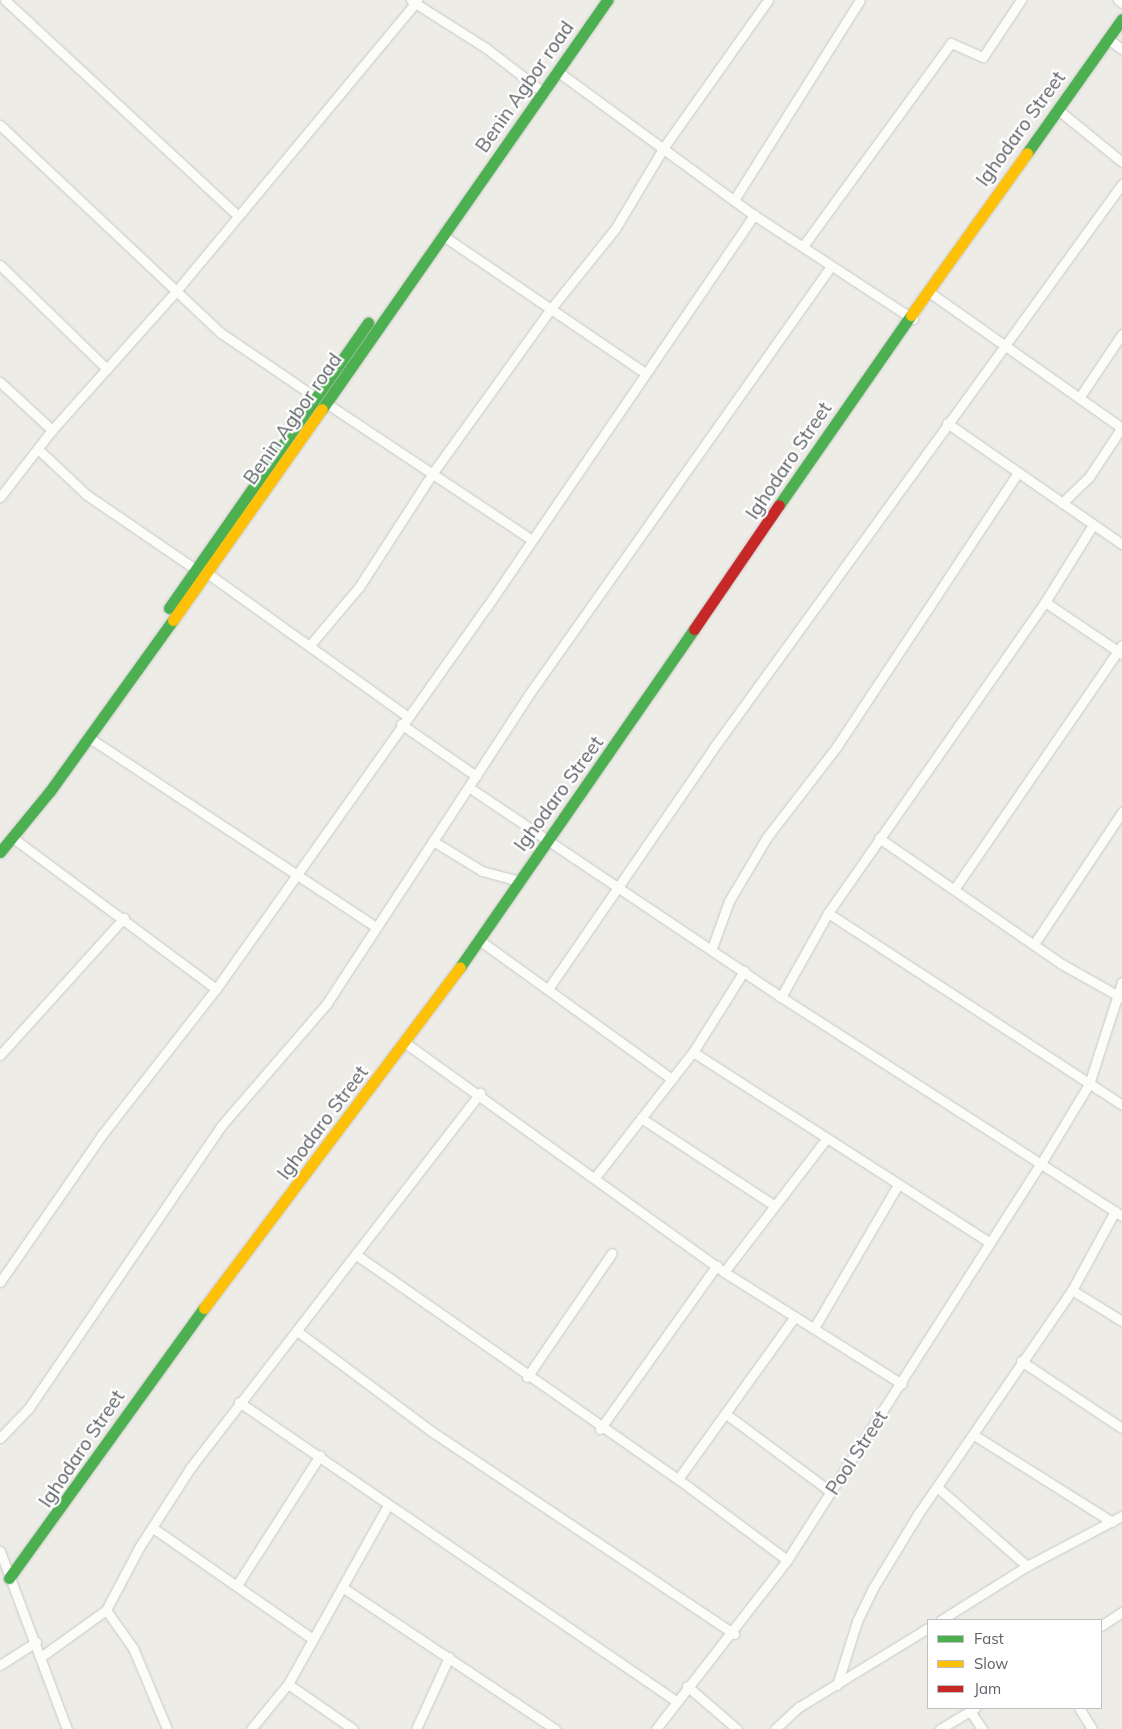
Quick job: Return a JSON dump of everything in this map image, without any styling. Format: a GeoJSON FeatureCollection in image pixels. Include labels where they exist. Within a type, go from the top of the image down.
{"type":"FeatureCollection","features":[{"type":"Feature","properties":{"kind":"main road","name":"Benin Agbor road"},"geometry":{"type":"LineString","coordinates":[[0,852],[13,838],[88,737],[207,573],[442,235],[595,0]]}},
{"type":"Feature","properties":{"kind":"main road","name":"Benin Agbor road"},"geometry":{"type":"LineString","coordinates":[[0,837],[81,732],[315,397],[538,88],[557,71],[607,0]]}},
{"type":"Feature","properties":{"kind":"main road","name":"Ighodaro Street"},"geometry":{"type":"LineString","coordinates":[[9,1578],[479,940],[875,366],[913,319],[929,292],[1122,19]]}},
{"type":"Feature","properties":{"kind":"street"},"geometry":{"type":"LineString","coordinates":[[5,0],[237,215]]}},
{"type":"Feature","properties":{"kind":"street"},"geometry":{"type":"LineString","coordinates":[[310,645],[359,587],[432,474],[549,311],[615,229],[664,147],[768,0]]}},
{"type":"Feature","properties":{"kind":"street"},"geometry":{"type":"LineString","coordinates":[[734,200],[860,0]]}},
{"type":"Feature","properties":{"kind":"street"},"geometry":{"type":"LineString","coordinates":[[803,246],[951,43],[983,57],[1021,0]]}},
{"type":"Feature","properties":{"kind":"street"},"geometry":{"type":"LineString","coordinates":[[1118,0],[1122,3]]}},
{"type":"Feature","properties":{"kind":"street"},"geometry":{"type":"LineString","coordinates":[[2,491],[39,450],[52,430],[177,290],[414,1],[538,88]]}},
{"type":"Feature","properties":{"kind":"street"},"geometry":{"type":"LineString","coordinates":[[1108,39],[1122,49]]}},
{"type":"Feature","properties":{"kind":"street"},"geometry":{"type":"LineString","coordinates":[[557,71],[754,214],[913,319]]}},
{"type":"Feature","properties":{"kind":"street"},"geometry":{"type":"LineString","coordinates":[[1057,109],[1122,162]]}},
{"type":"Feature","properties":{"kind":"street"},"geometry":{"type":"LineString","coordinates":[[0,125],[221,333],[315,397]]}},
{"type":"Feature","properties":{"kind":"street"},"geometry":{"type":"LineString","coordinates":[[548,990],[947,423],[1122,184]]}},
{"type":"Feature","properties":{"kind":"street"},"geometry":{"type":"LineString","coordinates":[[0,1282],[101,1136],[216,989],[532,540],[754,214]]}},
{"type":"Feature","properties":{"kind":"street"},"geometry":{"type":"LineString","coordinates":[[442,235],[549,311],[645,373]]}},
{"type":"Feature","properties":{"kind":"street"},"geometry":{"type":"LineString","coordinates":[[0,265],[107,368]]}},
{"type":"Feature","properties":{"kind":"street"},"geometry":{"type":"LineString","coordinates":[[0,1438],[28,1409],[221,1126],[296,1045],[470,788],[476,776],[831,266]]}},
{"type":"Feature","properties":{"kind":"street"},"geometry":{"type":"LineString","coordinates":[[929,292],[1006,342],[1079,398],[1122,428],[1094,470],[1062,503]]}},
{"type":"Feature","properties":{"kind":"street"},"geometry":{"type":"LineString","coordinates":[[1079,398],[1122,334]]}},
{"type":"Feature","properties":{"kind":"street"},"geometry":{"type":"LineString","coordinates":[[0,382],[52,430]]}},
{"type":"Feature","properties":{"kind":"street"},"geometry":{"type":"LineString","coordinates":[[326,402],[532,540]]}},
{"type":"Feature","properties":{"kind":"street"},"geometry":{"type":"LineString","coordinates":[[947,423],[1122,544]]}},
{"type":"Feature","properties":{"kind":"street"},"geometry":{"type":"LineString","coordinates":[[39,450],[87,495],[195,569]]}},
{"type":"Feature","properties":{"kind":"street"},"geometry":{"type":"LineString","coordinates":[[712,948],[729,901],[768,837],[837,746],[1018,473]]}},
{"type":"Feature","properties":{"kind":"street"},"geometry":{"type":"LineString","coordinates":[[781,997],[828,913],[1045,602],[1093,524]]}},
{"type":"Feature","properties":{"kind":"street"},"geometry":{"type":"LineString","coordinates":[[207,573],[310,645],[476,776]]}},
{"type":"Feature","properties":{"kind":"street"},"geometry":{"type":"LineString","coordinates":[[955,888],[1120,650],[1045,602]]}},
{"type":"Feature","properties":{"kind":"street"},"geometry":{"type":"LineString","coordinates":[[88,737],[376,926]]}},
{"type":"Feature","properties":{"kind":"street"},"geometry":{"type":"LineString","coordinates":[[470,788],[621,886],[781,997],[1040,1166],[1118,1213],[1072,1290],[1021,1361],[974,1435],[937,1487],[861,1613],[837,1685]]}},
{"type":"Feature","properties":{"kind":"street"},"geometry":{"type":"LineString","coordinates":[[1034,944],[1122,812]]}},
{"type":"Feature","properties":{"kind":"street"},"geometry":{"type":"LineString","coordinates":[[13,838],[124,918],[216,989]]}},
{"type":"Feature","properties":{"kind":"street"},"geometry":{"type":"LineString","coordinates":[[879,838],[955,888],[1034,944],[1119,996]]}},
{"type":"Feature","properties":{"kind":"street"},"geometry":{"type":"LineString","coordinates":[[433,841],[482,871],[519,881]]}},
{"type":"Feature","properties":{"kind":"street"},"geometry":{"type":"LineString","coordinates":[[828,913],[1122,1105]]}},
{"type":"Feature","properties":{"kind":"street"},"geometry":{"type":"LineString","coordinates":[[0,1055],[124,918]]}},
{"type":"Feature","properties":{"kind":"street"},"geometry":{"type":"LineString","coordinates":[[479,940],[672,1079]]}},
{"type":"Feature","properties":{"kind":"street"},"geometry":{"type":"LineString","coordinates":[[596,1176],[693,1052],[744,971]]}},
{"type":"Feature","properties":{"kind":"street","name":"Pool Street"},"geometry":{"type":"LineString","coordinates":[[656,1729],[687,1686],[734,1634],[787,1560],[902,1384],[1040,1166],[1089,1084],[1122,982]]}},
{"type":"Feature","properties":{"kind":"street"},"geometry":{"type":"LineString","coordinates":[[404,1042],[480,1093],[720,1268],[794,1319],[814,1328],[902,1384]]}},
{"type":"Feature","properties":{"kind":"street"},"geometry":{"type":"LineString","coordinates":[[693,1052],[990,1243]]}},
{"type":"Feature","properties":{"kind":"street"},"geometry":{"type":"LineString","coordinates":[[42,1656],[106,1610],[154,1528],[239,1402],[358,1256],[480,1093]]}},
{"type":"Feature","properties":{"kind":"street"},"geometry":{"type":"LineString","coordinates":[[641,1118],[775,1206]]}},
{"type":"Feature","properties":{"kind":"street"},"geometry":{"type":"LineString","coordinates":[[600,1429],[720,1268],[775,1206],[827,1138]]}},
{"type":"Feature","properties":{"kind":"street"},"geometry":{"type":"LineString","coordinates":[[814,1328],[898,1185]]}},
{"type":"Feature","properties":{"kind":"street"},"geometry":{"type":"LineString","coordinates":[[526,1377],[612,1253]]}},
{"type":"Feature","properties":{"kind":"street"},"geometry":{"type":"LineString","coordinates":[[358,1256],[600,1429],[678,1478],[787,1560]]}},
{"type":"Feature","properties":{"kind":"street"},"geometry":{"type":"LineString","coordinates":[[1072,1290],[1122,1321]]}},
{"type":"Feature","properties":{"kind":"street"},"geometry":{"type":"LineString","coordinates":[[678,1478],[794,1319]]}},
{"type":"Feature","properties":{"kind":"street"},"geometry":{"type":"LineString","coordinates":[[296,1332],[431,1431],[734,1634]]}},
{"type":"Feature","properties":{"kind":"street"},"geometry":{"type":"LineString","coordinates":[[1021,1361],[1122,1428]]}},
{"type":"Feature","properties":{"kind":"street"},"geometry":{"type":"LineString","coordinates":[[239,1402],[676,1701]]}},
{"type":"Feature","properties":{"kind":"street"},"geometry":{"type":"LineString","coordinates":[[726,1414],[831,1492]]}},
{"type":"Feature","properties":{"kind":"street"},"geometry":{"type":"LineString","coordinates":[[974,1435],[1112,1522]]}},
{"type":"Feature","properties":{"kind":"street"},"geometry":{"type":"LineString","coordinates":[[237,1585],[320,1456]]}},
{"type":"Feature","properties":{"kind":"street"},"geometry":{"type":"LineString","coordinates":[[937,1487],[1027,1566]]}},
{"type":"Feature","properties":{"kind":"street"},"geometry":{"type":"LineString","coordinates":[[251,1729],[288,1684],[388,1505]]}},
{"type":"Feature","properties":{"kind":"street"},"geometry":{"type":"LineString","coordinates":[[943,1619],[1027,1566],[1122,1516]]}},
{"type":"Feature","properties":{"kind":"street"},"geometry":{"type":"LineString","coordinates":[[154,1528],[313,1640]]}},
{"type":"Feature","properties":{"kind":"street"},"geometry":{"type":"LineString","coordinates":[[0,1551],[9,1578],[42,1656],[67,1729]]}},
{"type":"Feature","properties":{"kind":"street"},"geometry":{"type":"LineString","coordinates":[[342,1587],[449,1657],[552,1728]]}},
{"type":"Feature","properties":{"kind":"street"},"geometry":{"type":"LineString","coordinates":[[106,1610],[133,1648],[167,1729]]}},
{"type":"Feature","properties":{"kind":"street"},"geometry":{"type":"LineString","coordinates":[[1102,1625],[1121,1615]]}},
{"type":"Feature","properties":{"kind":"street"},"geometry":{"type":"LineString","coordinates":[[775,1729],[799,1708],[927,1629]]}},
{"type":"Feature","properties":{"kind":"street"},"geometry":{"type":"LineString","coordinates":[[0,1665],[36,1642]]}},
{"type":"Feature","properties":{"kind":"street"},"geometry":{"type":"LineString","coordinates":[[416,1729],[449,1657]]}},
{"type":"Feature","properties":{"kind":"street"},"geometry":{"type":"LineString","coordinates":[[288,1684],[353,1729]]}},
{"type":"Feature","properties":{"kind":"street"},"geometry":{"type":"LineString","coordinates":[[687,1686],[737,1729]]}},
{"type":"Feature","properties":{"kind":"street"},"geometry":{"type":"LineString","coordinates":[[940,1729],[972,1709],[982,1729]]}},
{"type":"Feature","properties":{"kind":"street"},"geometry":{"type":"LineString","coordinates":[[1080,1709],[1092,1729]]}},
{"type":"Feature","properties":{"kind":"traffic: fast"},"geometry":{"type":"LineString","coordinates":[[322,409],[607,0]]}},
{"type":"Feature","properties":{"kind":"traffic: fast"},"geometry":{"type":"LineString","coordinates":[[1027,153],[1122,19]]}},
{"type":"Feature","properties":{"kind":"traffic: fast"},"geometry":{"type":"LineString","coordinates":[[779,505],[911,315]]}},
{"type":"Feature","properties":{"kind":"traffic: fast"},"geometry":{"type":"LineString","coordinates":[[169,608],[368,323]]}},
{"type":"Feature","properties":{"kind":"traffic: fast"},"geometry":{"type":"LineString","coordinates":[[0,852],[50,791],[173,620]]}},
{"type":"Feature","properties":{"kind":"traffic: fast"},"geometry":{"type":"LineString","coordinates":[[460,967],[694,629]]}},
{"type":"Feature","properties":{"kind":"traffic: fast"},"geometry":{"type":"LineString","coordinates":[[9,1578],[204,1308]]}},
{"type":"Feature","properties":{"kind":"traffic: slow"},"geometry":{"type":"LineString","coordinates":[[911,315],[1027,153]]}},
{"type":"Feature","properties":{"kind":"traffic: slow"},"geometry":{"type":"LineString","coordinates":[[173,620],[322,409]]}},
{"type":"Feature","properties":{"kind":"traffic: slow"},"geometry":{"type":"LineString","coordinates":[[204,1308],[460,967]]}},
{"type":"Feature","properties":{"kind":"traffic: jam"},"geometry":{"type":"LineString","coordinates":[[694,629],[779,505]]}}]}
